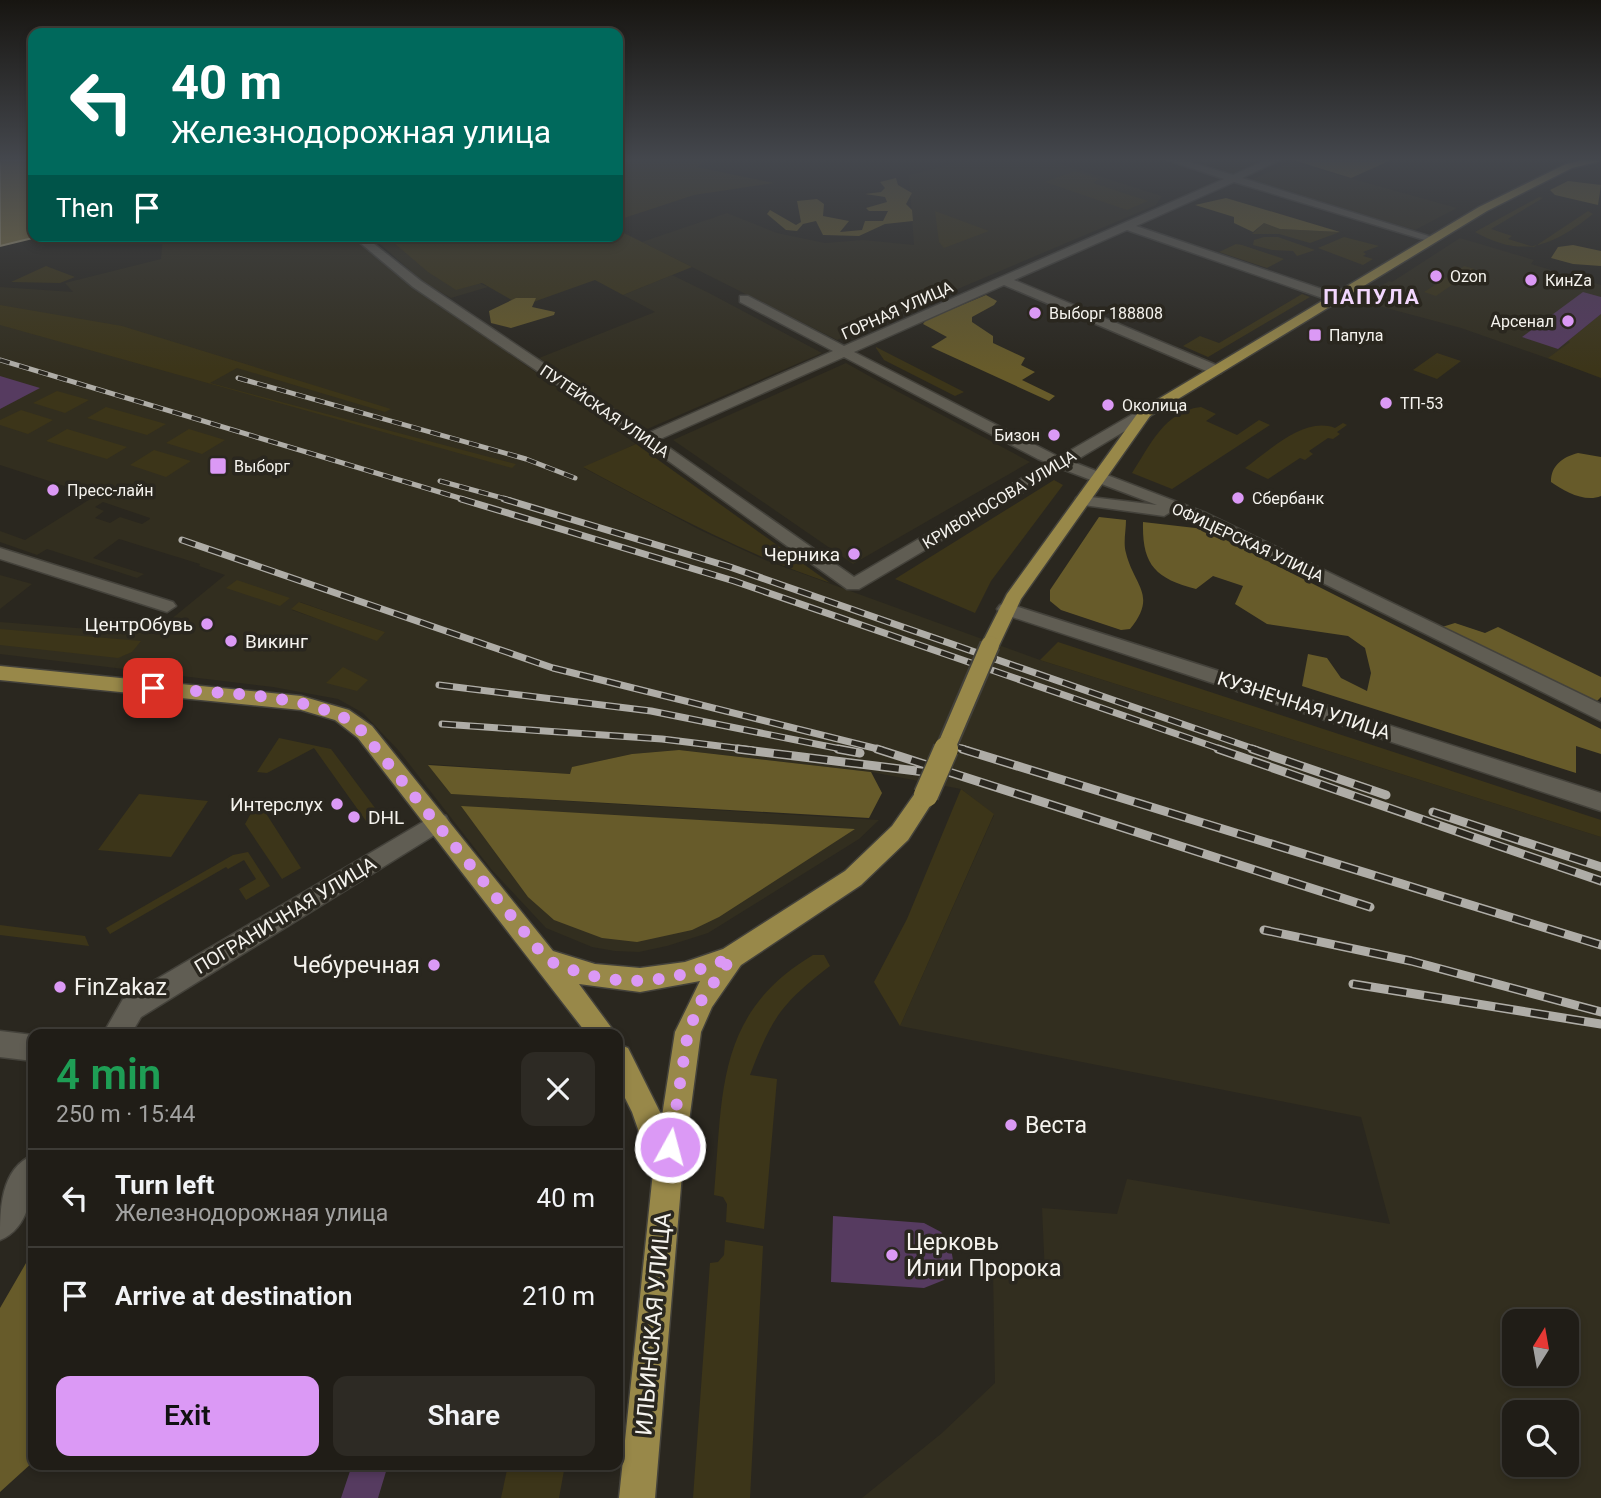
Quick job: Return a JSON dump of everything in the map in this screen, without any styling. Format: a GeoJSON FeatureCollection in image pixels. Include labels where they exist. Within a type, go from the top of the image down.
{"type":"FeatureCollection","features":[{"type":"Feature","properties":{"kind":"main road","name":"КРИВОНОСОВА УЛИЦА"},"geometry":{"type":"LineString","coordinates":[[926,795],[1006,609],[1145,413],[1447,230]]}},
{"type":"Feature","properties":{"kind":"main road"},"geometry":{"type":"LineString","coordinates":[[0,673],[301,703],[330,710],[365,732],[599,1029]]}},
{"type":"Feature","properties":{"kind":"main road","name":"ИЛЬИНСКАЯ УЛИЦА"},"geometry":{"type":"LineString","coordinates":[[637,1498],[667,1174],[688,1032],[702,999],[732,957],[853,878],[900,833],[926,795]]}},
{"type":"Feature","properties":{"kind":"main road"},"geometry":{"type":"LineString","coordinates":[[547,960],[578,974],[640,982],[701,971],[732,957]]}},
{"type":"Feature","properties":{"kind":"main road"},"geometry":{"type":"LineString","coordinates":[[623,1066],[644,1106],[667,1174]]}},
{"type":"Feature","properties":{"kind":"street","name":"ГОРНАЯ УЛИЦА"},"geometry":{"type":"LineString","coordinates":[[647,439],[1118,230]]}},
{"type":"Feature","properties":{"kind":"street"},"geometry":{"type":"LineString","coordinates":[[1138,230],[1335,298]]}},
{"type":"Feature","properties":{"kind":"street"},"geometry":{"type":"LineString","coordinates":[[1402,230],[1432,239]]}},
{"type":"Feature","properties":{"kind":"street","name":"ПУТЕЙСКАЯ УЛИЦА"},"geometry":{"type":"LineString","coordinates":[[364,242],[417,284],[647,439],[853,585]]}},
{"type":"Feature","properties":{"kind":"street"},"geometry":{"type":"LineString","coordinates":[[1003,280],[1216,370]]}},
{"type":"Feature","properties":{"kind":"street","name":"ОФИЦЕРСКАЯ УЛИЦА"},"geometry":{"type":"LineString","coordinates":[[744,299],[1059,463],[1200,516],[1601,713]]}},
{"type":"Feature","properties":{"kind":"street","name":"КРИВОНОСОВА УЛИЦА"},"geometry":{"type":"LineString","coordinates":[[853,585],[1145,413]]}},
{"type":"Feature","properties":{"kind":"street"},"geometry":{"type":"LineString","coordinates":[[1082,501],[1200,516]]}},
{"type":"Feature","properties":{"kind":"street"},"geometry":{"type":"LineString","coordinates":[[0,553],[167,606]]}},
{"type":"Feature","properties":{"kind":"street","name":"КУЗНЕЧНАЯ УЛИЦА"},"geometry":{"type":"LineString","coordinates":[[1006,609],[1601,802]]}},
{"type":"Feature","properties":{"kind":"street","name":"ПОГРАНИЧНАЯ УЛИЦА"},"geometry":{"type":"LineString","coordinates":[[119,1029],[132,1008],[438,822]]}},
{"type":"Feature","properties":{"kind":"street"},"geometry":{"type":"LineString","coordinates":[[0,1044],[28,1047]]}},
{"type":"Feature","properties":{"kind":"street"},"geometry":{"type":"LineString","coordinates":[[0,1225],[28,1178]]}},
{"type":"Feature","properties":{"kind":"shaded area"},"geometry":{"type":"Polygon","coordinates":[[[0,230],[28,230],[28,239],[0,246],[0,230]]]}},
{"type":"Feature","properties":{"kind":"shaded area"},"geometry":{"type":"Polygon","coordinates":[[[677,230],[769,230],[825,243],[863,240],[914,245],[913,230],[1097,230],[837,340],[642,242],[677,230]]]}},
{"type":"Feature","properties":{"kind":"shaded area"},"geometry":{"type":"Polygon","coordinates":[[[820,230],[842,230],[840,232],[872,230],[859,236],[823,235],[820,230]]]}},
{"type":"Feature","properties":{"kind":"shaded area"},"geometry":{"type":"Polygon","coordinates":[[[937,230],[989,231],[944,248],[939,242],[937,230]]]}},
{"type":"Feature","properties":{"kind":"shaded area"},"geometry":{"type":"Polygon","coordinates":[[[1256,230],[1340,232],[1310,243],[1279,234],[1252,234],[1256,230]]]}},
{"type":"Feature","properties":{"kind":"shaded area"},"geometry":{"type":"Polygon","coordinates":[[[1298,230],[1333,230],[1340,232],[1298,230]]]}},
{"type":"Feature","properties":{"kind":"shaded area"},"geometry":{"type":"Polygon","coordinates":[[[1494,230],[1512,236],[1508,239],[1530,246],[1508,245],[1475,232],[1494,230]]]}},
{"type":"Feature","properties":{"kind":"shaded area"},"geometry":{"type":"Polygon","coordinates":[[[1560,230],[1570,230],[1564,234],[1537,245],[1560,230]]]}},
{"type":"Feature","properties":{"kind":"shaded area"},"geometry":{"type":"Polygon","coordinates":[[[623,232],[692,267],[623,295],[595,280],[522,306],[482,283],[456,290],[428,272],[393,242],[623,242],[623,232]]]}},
{"type":"Feature","properties":{"kind":"shaded area"},"geometry":{"type":"Polygon","coordinates":[[[1278,237],[1315,250],[1297,256],[1293,251],[1272,250],[1253,245],[1254,240],[1278,237]]]}},
{"type":"Feature","properties":{"kind":"shaded area"},"geometry":{"type":"Polygon","coordinates":[[[1344,237],[1379,246],[1363,252],[1366,254],[1363,256],[1373,259],[1363,265],[1318,248],[1344,237]]]}},
{"type":"Feature","properties":{"kind":"shaded area"},"geometry":{"type":"Polygon","coordinates":[[[1460,238],[1534,260],[1531,264],[1601,285],[1601,361],[1587,372],[1461,328],[1364,302],[1362,297],[1389,281],[1392,282],[1460,238]]]}},
{"type":"Feature","properties":{"kind":"shaded area"},"geometry":{"type":"Polygon","coordinates":[[[162,242],[364,242],[413,285],[636,444],[584,468],[700,530],[765,560],[1040,660],[1601,837],[1601,1498],[862,1498],[942,1433],[995,1383],[993,1270],[1045,1275],[1042,1208],[1117,1214],[1127,1179],[1390,1224],[1361,1117],[900,1026],[994,815],[961,789],[871,772],[679,750],[632,754],[573,767],[570,774],[429,764],[451,794],[879,820],[859,839],[708,933],[639,952],[615,951],[592,947],[546,928],[491,869],[399,751],[363,713],[338,699],[273,687],[0,654],[0,622],[153,634],[225,575],[199,566],[200,564],[119,539],[93,558],[144,574],[137,578],[47,549],[37,555],[0,542],[0,531],[25,540],[95,496],[0,465],[0,287],[73,292],[65,283],[161,259],[162,242]],[[103,502],[95,507],[104,511],[95,518],[110,523],[120,517],[142,524],[150,518],[103,502]],[[300,602],[292,610],[330,623],[384,632],[300,602]]]}},
{"type":"Feature","properties":{"kind":"shaded area"},"geometry":{"type":"Polygon","coordinates":[[[378,242],[394,242],[405,250],[488,287],[451,298],[423,282],[378,242]]]}},
{"type":"Feature","properties":{"kind":"shaded area"},"geometry":{"type":"Polygon","coordinates":[[[1236,244],[1284,259],[1267,268],[1219,252],[1236,244]]]}},
{"type":"Feature","properties":{"kind":"shaded area"},"geometry":{"type":"Polygon","coordinates":[[[1573,245],[1601,251],[1601,266],[1573,264],[1551,258],[1558,247],[1573,245]]]}},
{"type":"Feature","properties":{"kind":"shaded area"},"geometry":{"type":"Polygon","coordinates":[[[46,266],[75,277],[60,283],[11,282],[46,266]]]}},
{"type":"Feature","properties":{"kind":"shaded area"},"geometry":{"type":"Polygon","coordinates":[[[1464,266],[1475,269],[1436,296],[1424,292],[1464,266]]]}},
{"type":"Feature","properties":{"kind":"shaded area"},"geometry":{"type":"Polygon","coordinates":[[[672,275],[822,353],[645,430],[539,358],[655,312],[623,295],[672,275]]]}},
{"type":"Feature","properties":{"kind":"shaded area"},"geometry":{"type":"Polygon","coordinates":[[[1302,294],[1310,297],[1208,357],[1183,346],[1200,336],[1219,343],[1302,294]]]}},
{"type":"Feature","properties":{"kind":"shaded area"},"geometry":{"type":"Polygon","coordinates":[[[986,295],[997,301],[972,317],[972,322],[993,336],[993,343],[1025,358],[1021,365],[1035,372],[1022,380],[1055,396],[1049,401],[931,347],[947,337],[923,324],[926,320],[986,295]]]}},
{"type":"Feature","properties":{"kind":"shaded area"},"geometry":{"type":"Polygon","coordinates":[[[516,298],[536,298],[532,307],[555,312],[554,315],[511,328],[491,323],[489,311],[516,298]]]}},
{"type":"Feature","properties":{"kind":"shaded area"},"geometry":{"type":"Polygon","coordinates":[[[0,305],[122,326],[391,409],[385,412],[237,368],[210,383],[516,464],[512,468],[0,325],[0,305]]]}},
{"type":"Feature","properties":{"kind":"shaded area"},"geometry":{"type":"Polygon","coordinates":[[[1601,314],[1601,378],[1548,358],[1570,342],[1568,341],[1601,314]]]}},
{"type":"Feature","properties":{"kind":"shaded area"},"geometry":{"type":"Polygon","coordinates":[[[876,347],[964,392],[955,396],[884,360],[876,347]]]}},
{"type":"Feature","properties":{"kind":"shaded area"},"geometry":{"type":"Polygon","coordinates":[[[1437,353],[1461,361],[1437,379],[1413,370],[1437,353]]]}},
{"type":"Feature","properties":{"kind":"shaded area"},"geometry":{"type":"Polygon","coordinates":[[[846,363],[1030,462],[853,564],[673,440],[846,363]]]}},
{"type":"Feature","properties":{"kind":"shaded area"},"geometry":{"type":"Polygon","coordinates":[[[57,391],[89,400],[65,413],[33,403],[57,391]]]}},
{"type":"Feature","properties":{"kind":"shaded area"},"geometry":{"type":"Polygon","coordinates":[[[106,407],[166,424],[147,435],[87,418],[106,407]]]}},
{"type":"Feature","properties":{"kind":"shaded area"},"geometry":{"type":"Polygon","coordinates":[[[1201,407],[1216,414],[1206,421],[1237,435],[1259,420],[1270,425],[1172,489],[1132,473],[1159,431],[1177,415],[1201,407]]]}},
{"type":"Feature","properties":{"kind":"shaded area"},"geometry":{"type":"Polygon","coordinates":[[[21,410],[53,420],[28,434],[0,425],[0,420],[21,410]]]}},
{"type":"Feature","properties":{"kind":"shaded area"},"geometry":{"type":"Polygon","coordinates":[[[1343,423],[1347,425],[1337,432],[1340,434],[1333,439],[1328,438],[1309,451],[1313,454],[1305,460],[1300,458],[1268,479],[1245,468],[1299,431],[1323,426],[1335,428],[1343,423]]]}},
{"type":"Feature","properties":{"kind":"shaded area"},"geometry":{"type":"Polygon","coordinates":[[[67,429],[127,447],[107,459],[46,441],[67,429]]]}},
{"type":"Feature","properties":{"kind":"shaded area"},"geometry":{"type":"Polygon","coordinates":[[[189,429],[225,440],[202,454],[166,443],[189,429]]]}},
{"type":"Feature","properties":{"kind":"shaded area"},"geometry":{"type":"Polygon","coordinates":[[[636,444],[830,583],[735,545],[583,467],[636,444]]]}},
{"type":"Feature","properties":{"kind":"shaded area"},"geometry":{"type":"Polygon","coordinates":[[[154,450],[191,461],[166,477],[130,465],[154,450]]]}},
{"type":"Feature","properties":{"kind":"shaded area"},"geometry":{"type":"Polygon","coordinates":[[[1578,453],[1601,457],[1601,496],[1582,497],[1551,482],[1553,471],[1559,463],[1578,453]]]}},
{"type":"Feature","properties":{"kind":"shaded area"},"geometry":{"type":"Polygon","coordinates":[[[1054,480],[1063,485],[991,581],[975,613],[895,579],[1054,480]]]}},
{"type":"Feature","properties":{"kind":"shaded area"},"geometry":{"type":"Polygon","coordinates":[[[1099,517],[1126,520],[1125,549],[1143,599],[1138,617],[1130,629],[1121,630],[1061,610],[1050,601],[1050,590],[1099,517]]]}},
{"type":"Feature","properties":{"kind":"shaded area"},"geometry":{"type":"Polygon","coordinates":[[[1143,522],[1204,529],[1601,729],[1601,754],[1576,746],[1576,773],[1302,686],[1308,654],[1327,658],[1341,678],[1367,691],[1371,673],[1365,648],[1348,636],[1267,624],[1235,604],[1243,586],[1213,576],[1196,589],[1170,580],[1154,568],[1149,559],[1143,537],[1143,522]]]}},
{"type":"Feature","properties":{"kind":"shaded area"},"geometry":{"type":"Polygon","coordinates":[[[0,575],[32,584],[0,609],[0,575]]]}},
{"type":"Feature","properties":{"kind":"shaded area"},"geometry":{"type":"Polygon","coordinates":[[[237,580],[290,598],[280,606],[226,588],[237,580]]]}},
{"type":"Feature","properties":{"kind":"shaded area"},"geometry":{"type":"Polygon","coordinates":[[[299,602],[385,632],[377,641],[291,609],[299,602]]]}},
{"type":"Feature","properties":{"kind":"shaded area"},"geometry":{"type":"Polygon","coordinates":[[[1455,623],[1485,633],[1498,627],[1601,677],[1601,697],[1596,702],[1442,627],[1455,623]]]}},
{"type":"Feature","properties":{"kind":"shaded area"},"geometry":{"type":"Polygon","coordinates":[[[0,629],[141,641],[132,652],[118,658],[0,645],[0,629]]]}},
{"type":"Feature","properties":{"kind":"shaded area"},"geometry":{"type":"Polygon","coordinates":[[[1058,642],[1601,820],[1601,837],[1040,660],[1058,642]]]}},
{"type":"Feature","properties":{"kind":"shaded area"},"geometry":{"type":"Polygon","coordinates":[[[343,667],[368,680],[357,691],[326,683],[343,667]]]}},
{"type":"Feature","properties":{"kind":"shaded area"},"geometry":{"type":"Polygon","coordinates":[[[279,738],[331,749],[381,816],[378,824],[371,828],[314,748],[267,773],[257,772],[279,738]]]}},
{"type":"Feature","properties":{"kind":"shaded area"},"geometry":{"type":"Polygon","coordinates":[[[679,750],[871,772],[882,793],[869,818],[451,794],[428,765],[570,774],[572,767],[632,754],[679,750]]]}},
{"type":"Feature","properties":{"kind":"shaded area"},"geometry":{"type":"Polygon","coordinates":[[[961,789],[994,814],[900,1026],[874,982],[907,919],[961,789]]]}},
{"type":"Feature","properties":{"kind":"shaded area"},"geometry":{"type":"Polygon","coordinates":[[[139,794],[208,801],[171,857],[98,850],[139,794]]]}},
{"type":"Feature","properties":{"kind":"shaded area"},"geometry":{"type":"Polygon","coordinates":[[[258,801],[301,868],[282,879],[245,824],[258,801]]]}},
{"type":"Feature","properties":{"kind":"shaded area"},"geometry":{"type":"Polygon","coordinates":[[[461,806],[855,829],[719,917],[692,930],[637,942],[602,938],[554,920],[528,897],[461,806]]]}},
{"type":"Feature","properties":{"kind":"shaded area"},"geometry":{"type":"Polygon","coordinates":[[[248,852],[270,886],[246,900],[239,889],[256,879],[244,860],[228,869],[226,867],[110,934],[106,928],[233,855],[248,852]]]}},
{"type":"Feature","properties":{"kind":"shaded area"},"geometry":{"type":"Polygon","coordinates":[[[0,925],[85,936],[89,946],[0,935],[0,925]]]}},
{"type":"Feature","properties":{"kind":"shaded area"},"geometry":{"type":"Polygon","coordinates":[[[813,955],[824,955],[830,966],[800,991],[780,1013],[765,1039],[750,1075],[777,1079],[764,1229],[726,1222],[727,1204],[723,1197],[714,1195],[719,1123],[730,1059],[741,1030],[757,1003],[781,978],[813,955]]]}},
{"type":"Feature","properties":{"kind":"shaded area"},"geometry":{"type":"Polygon","coordinates":[[[725,1240],[763,1246],[750,1498],[693,1498],[710,1263],[718,1262],[724,1255],[725,1240]]]}},
{"type":"Feature","properties":{"kind":"shaded area"},"geometry":{"type":"Polygon","coordinates":[[[28,1260],[28,1467],[0,1492],[0,1308],[28,1260]]]}},
{"type":"Feature","properties":{"kind":"shaded area"},"geometry":{"type":"Polygon","coordinates":[[[507,1470],[564,1470],[559,1498],[501,1498],[507,1470]]]}},
{"type":"Feature","properties":{"kind":"building","name":"Арсенал"},"geometry":{"type":"Polygon","coordinates":[[[1583,292],[1601,297],[1601,314],[1558,349],[1522,337],[1583,292]]]}},
{"type":"Feature","properties":{"kind":"building"},"geometry":{"type":"Polygon","coordinates":[[[0,376],[40,388],[0,409],[0,376]]]}},
{"type":"Feature","properties":{"kind":"building","name":"Церковь Илии Пророка"},"geometry":{"type":"Polygon","coordinates":[[[833,1216],[924,1223],[941,1232],[950,1243],[953,1260],[950,1272],[944,1280],[924,1288],[831,1282],[833,1216]]]}},
{"type":"Feature","properties":{"kind":"building"},"geometry":{"type":"Polygon","coordinates":[[[350,1470],[386,1470],[378,1498],[341,1498],[350,1470]]]}},
{"type":"Feature","properties":{"kind":"railway"},"geometry":{"type":"LineString","coordinates":[[0,360],[466,500]]}},
{"type":"Feature","properties":{"kind":"railway"},"geometry":{"type":"LineString","coordinates":[[238,378],[526,459],[575,478]]}},
{"type":"Feature","properties":{"kind":"railway"},"geometry":{"type":"LineString","coordinates":[[440,481],[510,500]]}},
{"type":"Feature","properties":{"kind":"railway"},"geometry":{"type":"LineString","coordinates":[[461,499],[734,581],[1223,750]]}},
{"type":"Feature","properties":{"kind":"railway"},"geometry":{"type":"LineString","coordinates":[[504,499],[730,567],[1257,750]]}},
{"type":"Feature","properties":{"kind":"railway"},"geometry":{"type":"LineString","coordinates":[[182,540],[553,668],[882,750]]}},
{"type":"Feature","properties":{"kind":"railway"},"geometry":{"type":"LineString","coordinates":[[439,685],[651,711],[846,750]]}},
{"type":"Feature","properties":{"kind":"railway"},"geometry":{"type":"LineString","coordinates":[[442,724],[662,739],[752,750]]}},
{"type":"Feature","properties":{"kind":"railway"},"geometry":{"type":"LineString","coordinates":[[951,745],[968,750]]}},
{"type":"Feature","properties":{"kind":"railway"},"geometry":{"type":"LineString","coordinates":[[738,749],[933,773]]}},
{"type":"Feature","properties":{"kind":"railway"},"geometry":{"type":"LineString","coordinates":[[838,749],[860,753]]}},
{"type":"Feature","properties":{"kind":"railway"},"geometry":{"type":"LineString","coordinates":[[877,749],[1370,907]]}},
{"type":"Feature","properties":{"kind":"railway"},"geometry":{"type":"LineString","coordinates":[[962,749],[1601,945]]}},
{"type":"Feature","properties":{"kind":"railway"},"geometry":{"type":"LineString","coordinates":[[1218,749],[1601,881]]}},
{"type":"Feature","properties":{"kind":"railway"},"geometry":{"type":"LineString","coordinates":[[1252,749],[1386,795]]}},
{"type":"Feature","properties":{"kind":"railway"},"geometry":{"type":"LineString","coordinates":[[1433,812],[1601,867]]}},
{"type":"Feature","properties":{"kind":"railway"},"geometry":{"type":"LineString","coordinates":[[1264,930],[1411,961],[1601,1012]]}},
{"type":"Feature","properties":{"kind":"railway"},"geometry":{"type":"LineString","coordinates":[[1353,984],[1601,1024]]}},
{"type":"Feature","properties":{"kind":"place","name":"Ozon"},"geometry":{"type":"Point","coordinates":[1436,276]}},
{"type":"Feature","properties":{"kind":"place","name":"КинZa"},"geometry":{"type":"Point","coordinates":[1531,280]}},
{"type":"Feature","properties":{"kind":"place","name":"Выборг 188808"},"geometry":{"type":"Point","coordinates":[1035,313]}},
{"type":"Feature","properties":{"kind":"place","name":"Арсенал"},"geometry":{"type":"Point","coordinates":[1568,321]}},
{"type":"Feature","properties":{"kind":"place","name":"Папула"},"geometry":{"type":"Point","coordinates":[1315,335]}},
{"type":"Feature","properties":{"kind":"place","name":"ТП-53"},"geometry":{"type":"Point","coordinates":[1386,403]}},
{"type":"Feature","properties":{"kind":"place","name":"Околица"},"geometry":{"type":"Point","coordinates":[1108,405]}},
{"type":"Feature","properties":{"kind":"place","name":"Бизон"},"geometry":{"type":"Point","coordinates":[1054,435]}},
{"type":"Feature","properties":{"kind":"place","name":"Выборг"},"geometry":{"type":"Point","coordinates":[218,466]}},
{"type":"Feature","properties":{"kind":"place","name":"Пресс-лайн"},"geometry":{"type":"Point","coordinates":[53,490]}},
{"type":"Feature","properties":{"kind":"place","name":"Сбербанк"},"geometry":{"type":"Point","coordinates":[1238,498]}},
{"type":"Feature","properties":{"kind":"place","name":"Черника"},"geometry":{"type":"Point","coordinates":[854,554]}},
{"type":"Feature","properties":{"kind":"place","name":"ЦентрОбувь"},"geometry":{"type":"Point","coordinates":[207,624]}},
{"type":"Feature","properties":{"kind":"place","name":"Викинг"},"geometry":{"type":"Point","coordinates":[231,641]}},
{"type":"Feature","properties":{"kind":"place","name":"Интерслух"},"geometry":{"type":"Point","coordinates":[337,804]}},
{"type":"Feature","properties":{"kind":"place","name":"DHL"},"geometry":{"type":"Point","coordinates":[354,817]}},
{"type":"Feature","properties":{"kind":"place","name":"Чебуречная"},"geometry":{"type":"Point","coordinates":[434,965]}},
{"type":"Feature","properties":{"kind":"place","name":"FinZakaz"},"geometry":{"type":"Point","coordinates":[60,987]}},
{"type":"Feature","properties":{"kind":"place","name":"Веста"},"geometry":{"type":"Point","coordinates":[1011,1125]}},
{"type":"Feature","properties":{"kind":"place","name":"Церковь Илии Пророка"},"geometry":{"type":"Point","coordinates":[892,1255]}},
{"type":"Feature","properties":{"kind":"district","name":"ПАПУЛА"},"geometry":{"type":"Point","coordinates":[1372,297]}},
{"type":"Feature","properties":{"kind":"route"},"geometry":{"type":"LineString","coordinates":[[153,688],[318,706],[342,715],[356,724],[380,750],[547,960],[578,974],[611,981],[640,982],[701,971],[732,957],[702,999],[688,1032],[670,1147]]}}]}
